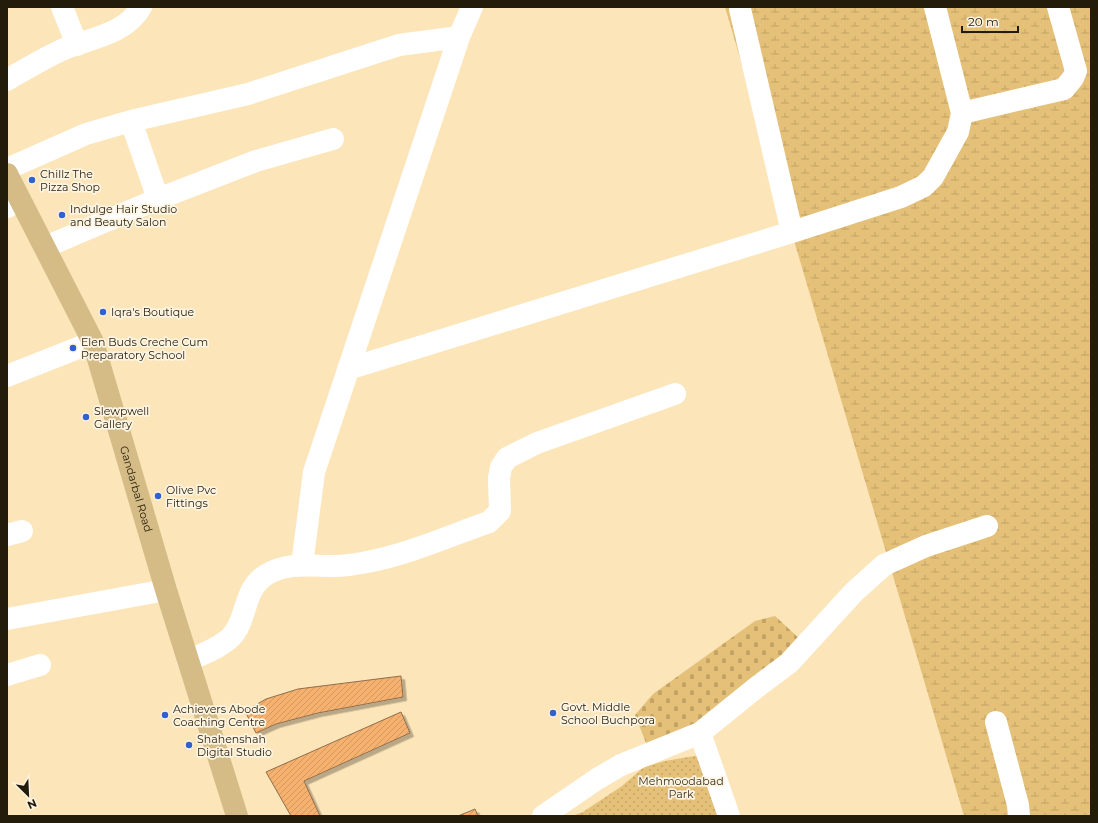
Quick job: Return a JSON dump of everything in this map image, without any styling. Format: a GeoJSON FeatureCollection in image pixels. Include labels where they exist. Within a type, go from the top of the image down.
{"type":"FeatureCollection","features":[{"type":"Feature","properties":{"kind":"main road","name":"Gandarbal Road"},"geometry":{"type":"LineString","coordinates":[[7,174],[14,204],[45,247],[93,342],[166,590],[237,816]]}},
{"type":"Feature","properties":{"kind":"street"},"geometry":{"type":"LineString","coordinates":[[62,7],[77,45]]}},
{"type":"Feature","properties":{"kind":"street"},"geometry":{"type":"LineString","coordinates":[[7,80],[34,64],[111,32],[126,24],[132,20],[141,7]]}},
{"type":"Feature","properties":{"kind":"street"},"geometry":{"type":"LineString","coordinates":[[302,565],[314,472],[459,38],[472,7]]}},
{"type":"Feature","properties":{"kind":"street"},"geometry":{"type":"LineString","coordinates":[[348,369],[792,232],[901,197],[924,186],[933,177],[958,132],[962,113],[935,7]]}},
{"type":"Feature","properties":{"kind":"street"},"geometry":{"type":"LineString","coordinates":[[962,113],[1064,89],[1069,84],[1076,71],[1058,7]]}},
{"type":"Feature","properties":{"kind":"street"},"geometry":{"type":"LineString","coordinates":[[740,9],[792,232]]}},
{"type":"Feature","properties":{"kind":"street"},"geometry":{"type":"LineString","coordinates":[[7,169],[86,134],[131,121],[248,94],[399,45],[459,38]]}},
{"type":"Feature","properties":{"kind":"street"},"geometry":{"type":"LineString","coordinates":[[131,121],[158,200]]}},
{"type":"Feature","properties":{"kind":"street"},"geometry":{"type":"LineString","coordinates":[[45,247],[256,161],[334,139]]}},
{"type":"Feature","properties":{"kind":"street"},"geometry":{"type":"LineString","coordinates":[[7,376],[93,342]]}},
{"type":"Feature","properties":{"kind":"street"},"geometry":{"type":"LineString","coordinates":[[188,661],[224,643],[231,637],[236,631],[252,588],[265,576],[279,568],[302,565],[335,566],[368,562],[489,522],[500,511],[499,478],[501,467],[507,458],[536,443],[675,394]]}},
{"type":"Feature","properties":{"kind":"street"},"geometry":{"type":"LineString","coordinates":[[543,816],[596,779],[621,765],[700,734],[757,687],[790,663],[854,592],[884,565],[926,546],[987,526]]}},
{"type":"Feature","properties":{"kind":"street"},"geometry":{"type":"LineString","coordinates":[[7,619],[166,590]]}},
{"type":"Feature","properties":{"kind":"street"},"geometry":{"type":"LineString","coordinates":[[7,675],[40,665]]}},
{"type":"Feature","properties":{"kind":"street"},"geometry":{"type":"LineString","coordinates":[[996,722],[1018,805],[1019,816]]}},
{"type":"Feature","properties":{"kind":"street"},"geometry":{"type":"LineString","coordinates":[[700,734],[729,816]]}},
{"type":"Feature","properties":{"kind":"green space"},"geometry":{"type":"Polygon","coordinates":[[[725,7],[1091,7],[1091,816],[964,816],[725,7]]]}},
{"type":"Feature","properties":{"kind":"green space"},"geometry":{"type":"Polygon","coordinates":[[[775,616],[802,641],[702,726],[648,748],[635,715],[653,694],[755,621],[775,616]]]}},
{"type":"Feature","properties":{"kind":"green space","name":"Mehmoodabad Park"},"geometry":{"type":"Polygon","coordinates":[[[700,755],[721,816],[572,816],[583,812],[622,786],[644,767],[665,761],[700,755]]]}},
{"type":"Feature","properties":{"kind":"building"},"geometry":{"type":"Polygon","coordinates":[[[401,676],[403,697],[318,713],[276,724],[256,733],[245,711],[266,699],[298,689],[401,676]]]}},
{"type":"Feature","properties":{"kind":"building"},"geometry":{"type":"Polygon","coordinates":[[[401,712],[410,733],[304,781],[320,816],[291,816],[266,772],[401,712]]]}},
{"type":"Feature","properties":{"kind":"building"},"geometry":{"type":"Polygon","coordinates":[[[475,809],[478,816],[458,816],[475,809]]]}},
{"type":"Feature","properties":{"kind":"place","name":"Chillz The Pizza Shop"},"geometry":{"type":"Point","coordinates":[32,180]}},
{"type":"Feature","properties":{"kind":"place","name":"Indulge Hair Studio and Beauty Salon"},"geometry":{"type":"Point","coordinates":[62,215]}},
{"type":"Feature","properties":{"kind":"place","name":"Iqra's Boutique"},"geometry":{"type":"Point","coordinates":[103,312]}},
{"type":"Feature","properties":{"kind":"place","name":"Elen Buds Creche Cum Preparatory School"},"geometry":{"type":"Point","coordinates":[73,348]}},
{"type":"Feature","properties":{"kind":"place","name":"Slewpwell Gallery"},"geometry":{"type":"Point","coordinates":[86,417]}},
{"type":"Feature","properties":{"kind":"place","name":"Olive Pvc Fittings"},"geometry":{"type":"Point","coordinates":[158,496]}},
{"type":"Feature","properties":{"kind":"place","name":"Govt. Middle School Buchpora"},"geometry":{"type":"Point","coordinates":[553,713]}},
{"type":"Feature","properties":{"kind":"place","name":"Achievers Abode Coaching Centre"},"geometry":{"type":"Point","coordinates":[165,715]}},
{"type":"Feature","properties":{"kind":"place","name":"Shahenshah Digital Studio"},"geometry":{"type":"Point","coordinates":[189,745]}}]}
